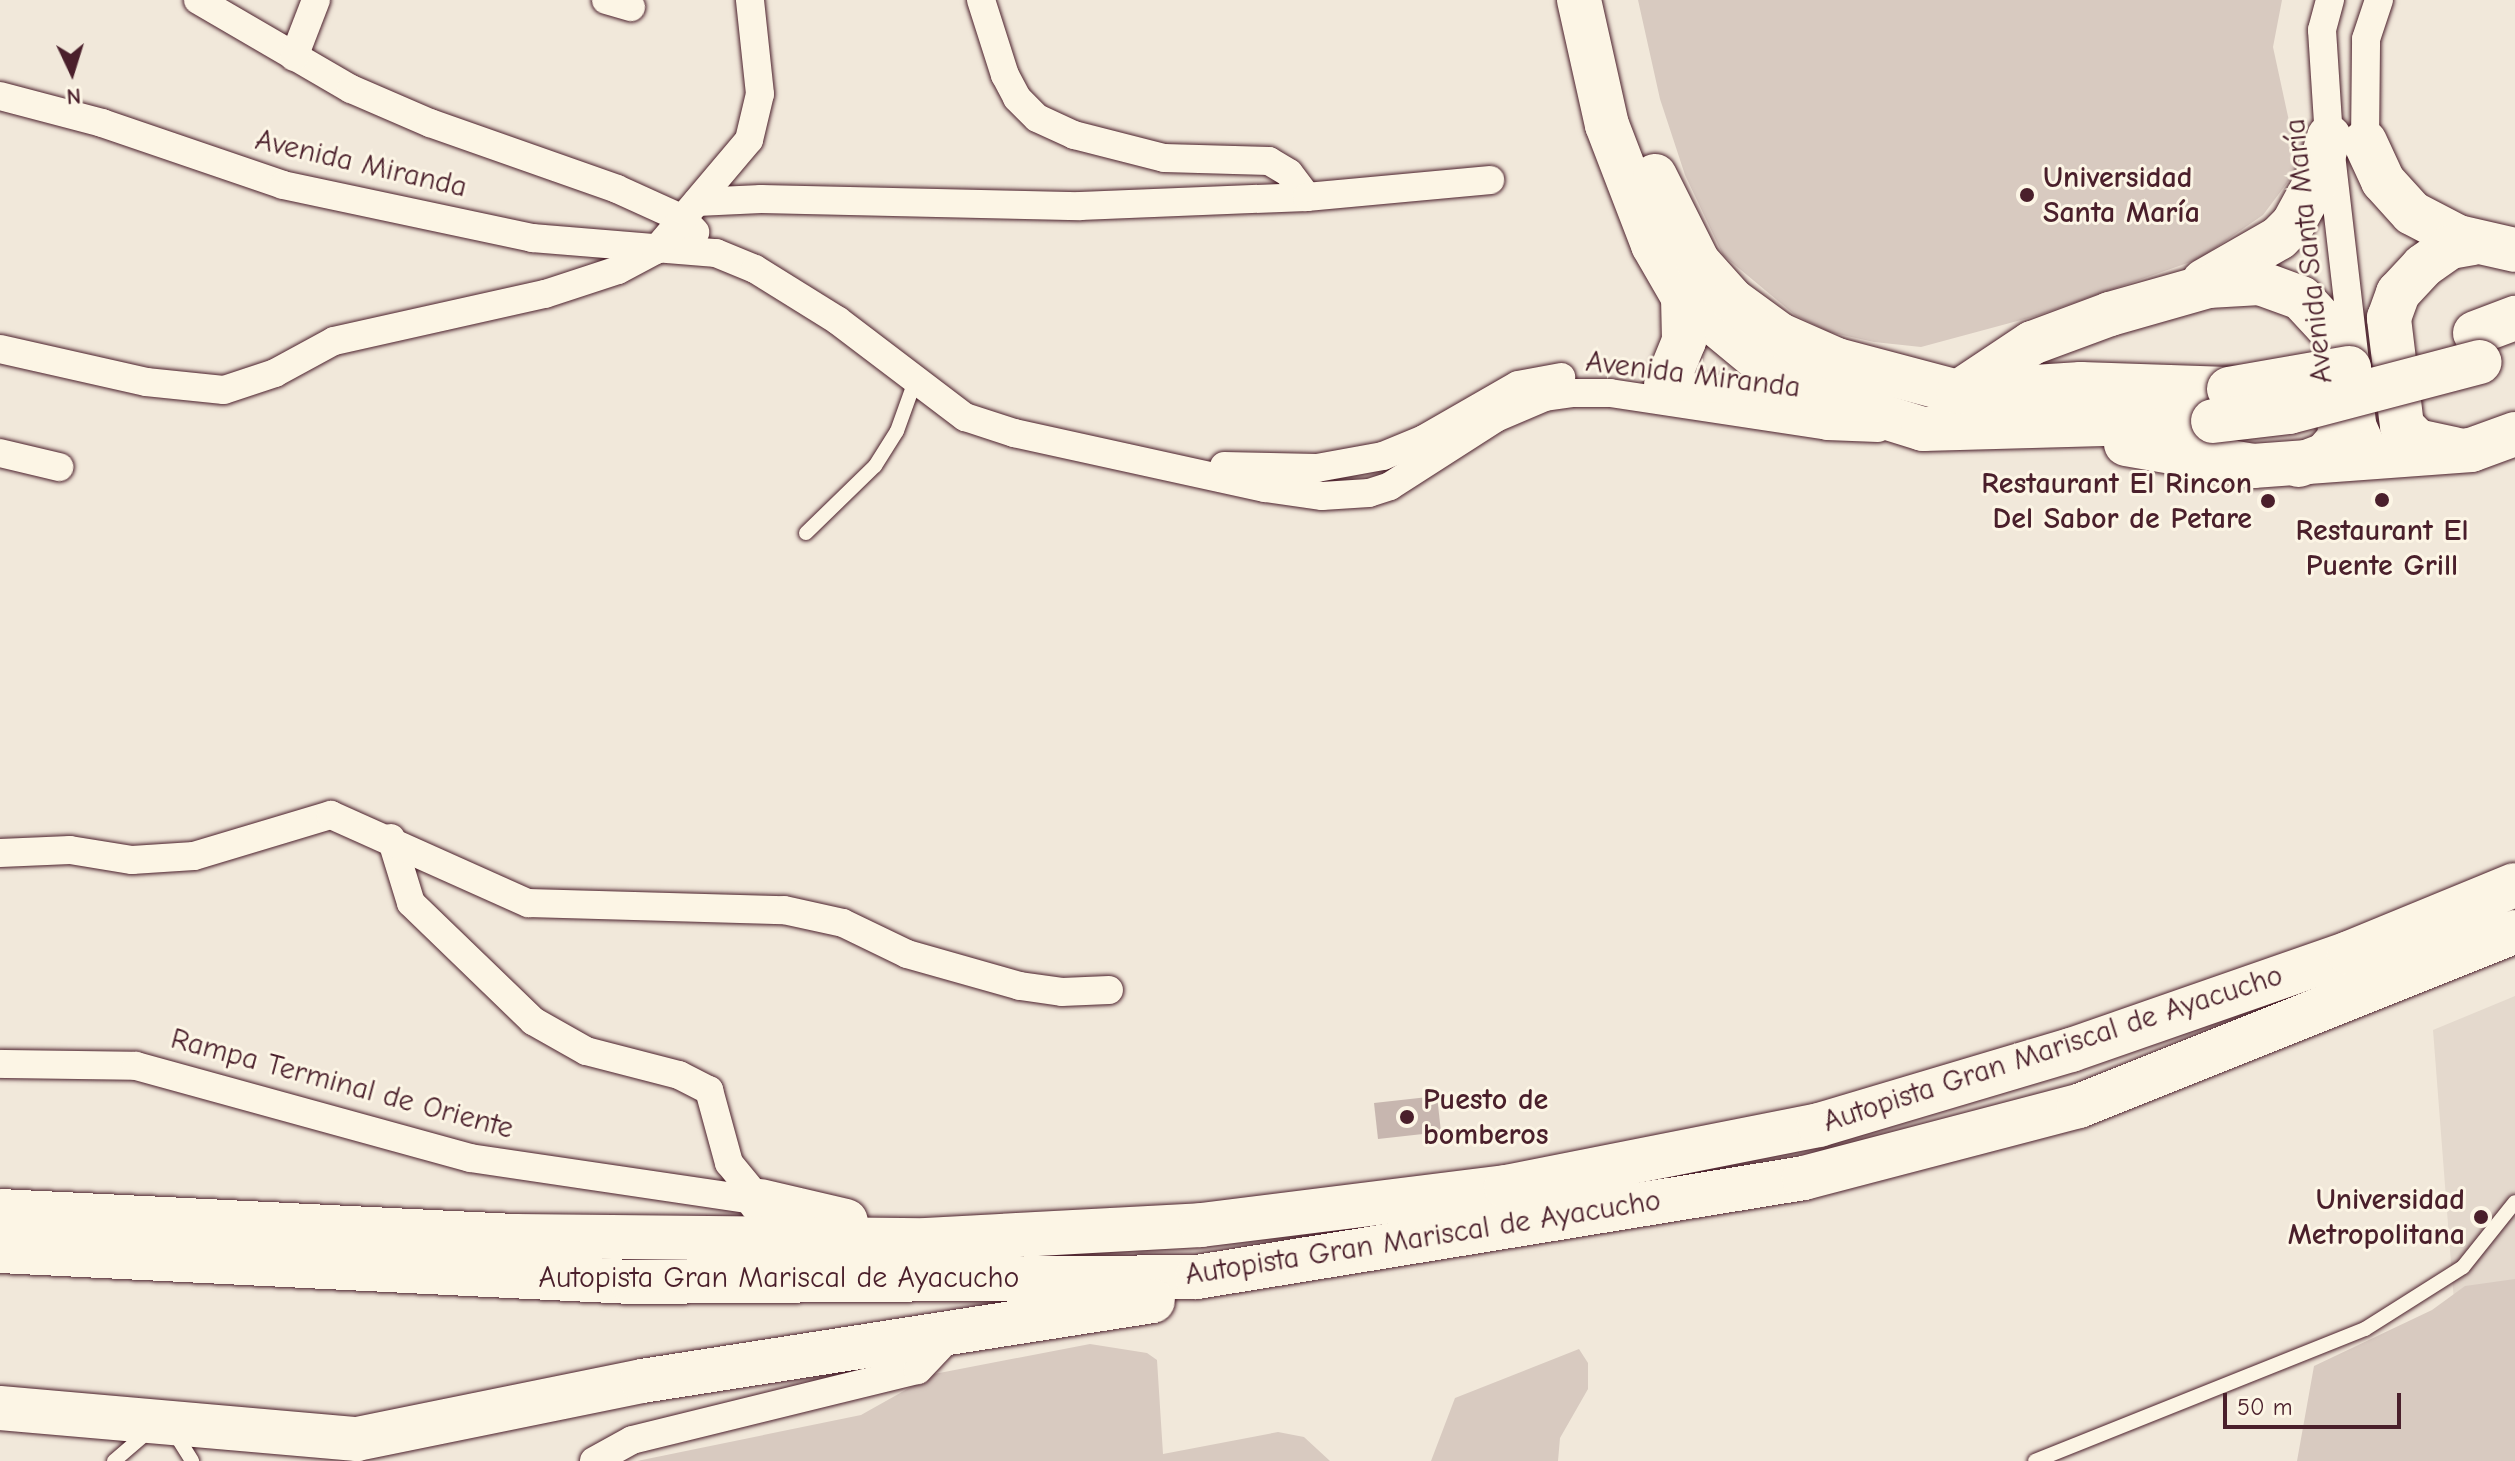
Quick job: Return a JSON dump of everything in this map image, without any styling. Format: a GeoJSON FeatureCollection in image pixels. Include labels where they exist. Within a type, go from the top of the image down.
{"type":"FeatureCollection","features":[{"type":"Feature","properties":{"kind":"main road"},"geometry":{"type":"LineString","coordinates":[[1579,0],[1607,125],[1653,245],[1683,297],[1764,368],[1817,396],[1923,429],[2018,426],[2221,405]]}},
{"type":"Feature","properties":{"kind":"main road"},"geometry":{"type":"LineString","coordinates":[[1606,0],[1626,84],[1662,197],[1715,282],[1757,320],[1809,349],[1958,392],[2032,343],[2179,293],[2235,283],[2284,288],[2314,308],[2337,337],[2340,438],[2325,455],[2299,465]]}},
{"type":"Feature","properties":{"kind":"main road"},"geometry":{"type":"LineString","coordinates":[[2179,293],[2279,238],[2306,206],[2347,140],[2401,205],[2431,225],[2494,246]]}},
{"type":"Feature","properties":{"kind":"main road"},"geometry":{"type":"LineString","coordinates":[[2494,246],[2440,252],[2413,274],[2398,293],[2388,331],[2402,426],[2430,447],[2471,450],[2515,434]]}},
{"type":"Feature","properties":{"kind":"main road"},"geometry":{"type":"LineString","coordinates":[[1666,385],[1684,341],[1683,297]]}},
{"type":"Feature","properties":{"kind":"main road"},"geometry":{"type":"LineString","coordinates":[[1817,396],[1958,392],[2081,384],[2289,412],[2490,348],[2515,318]]}},
{"type":"Feature","properties":{"kind":"main road"},"geometry":{"type":"LineString","coordinates":[[2018,426],[2253,466],[2299,465],[2379,440],[2471,450]]}},
{"type":"Feature","properties":{"kind":"main road","name":"Autopista Gran Mariscal de Ayacucho"},"geometry":{"type":"LineString","coordinates":[[0,1211],[515,1236],[926,1240],[1201,1225],[1491,1189],[1819,1125],[2086,1045],[2349,953],[2515,885]]}},
{"type":"Feature","properties":{"kind":"main road","name":"Autopista Gran Mariscal de Ayacucho"},"geometry":{"type":"LineString","coordinates":[[0,1251],[632,1282],[1197,1277],[1804,1178],[2079,1106],[2515,932]]}},
{"type":"Feature","properties":{"kind":"main road"},"geometry":{"type":"LineString","coordinates":[[760,1201],[926,1240]]}},
{"type":"Feature","properties":{"kind":"main road"},"geometry":{"type":"LineString","coordinates":[[0,1408],[173,1437],[357,1439],[642,1381],[950,1336],[1081,1310],[1226,1292],[1356,1251]]}},
{"type":"Feature","properties":{"kind":"street","name":"Avenida Miranda"},"geometry":{"type":"LineString","coordinates":[[198,0],[351,89],[430,123],[617,189],[690,210],[716,253]]}},
{"type":"Feature","properties":{"kind":"street"},"geometry":{"type":"LineString","coordinates":[[294,57],[316,0]]}},
{"type":"Feature","properties":{"kind":"street"},"geometry":{"type":"LineString","coordinates":[[0,349],[146,382],[224,390],[275,373],[334,341],[545,294],[618,270],[656,250],[749,140],[757,120],[760,94],[750,0]]}},
{"type":"Feature","properties":{"kind":"street"},"geometry":{"type":"LineString","coordinates":[[981,0],[1005,75],[1017,98],[1037,118],[1086,139],[1164,158],[1269,161],[1289,173],[1307,197]]}},
{"type":"Feature","properties":{"kind":"street","name":"Avenida Santa María"},"geometry":{"type":"LineString","coordinates":[[2330,0],[2322,43],[2347,140],[2362,424],[2379,440]]}},
{"type":"Feature","properties":{"kind":"street","name":"Avenida Santa María"},"geometry":{"type":"LineString","coordinates":[[2347,140],[2366,39],[2379,0]]}},
{"type":"Feature","properties":{"kind":"street","name":"Avenida Miranda"},"geometry":{"type":"LineString","coordinates":[[0,96],[102,123],[283,185],[532,238],[716,253],[755,269],[837,320],[965,417],[1014,433],[1295,494],[1369,493],[1390,486],[1496,418],[1545,397],[1572,393],[1610,393],[1827,426],[1923,429]]}},
{"type":"Feature","properties":{"kind":"street"},"geometry":{"type":"LineString","coordinates":[[690,210],[761,199],[1008,206],[1307,197],[1490,180]]}},
{"type":"Feature","properties":{"kind":"street","name":"Avenida Miranda"},"geometry":{"type":"LineString","coordinates":[[1195,472],[1236,464],[1317,468],[1383,456],[1424,439],[1482,401],[1547,378],[1587,376],[1817,396]]}},
{"type":"Feature","properties":{"kind":"street"},"geometry":{"type":"LineString","coordinates":[[0,453],[59,467]]}},
{"type":"Feature","properties":{"kind":"street"},"geometry":{"type":"LineString","coordinates":[[0,853],[70,850],[132,860],[194,856],[331,815],[391,838],[528,903],[784,910],[843,923],[907,954],[1020,986],[1062,992],[1109,990]]}},
{"type":"Feature","properties":{"kind":"street"},"geometry":{"type":"LineString","coordinates":[[391,838],[411,903],[533,1021],[586,1051],[679,1075],[709,1090],[729,1163],[760,1201]]}},
{"type":"Feature","properties":{"kind":"street","name":"Rampa Terminal de Oriente"},"geometry":{"type":"LineString","coordinates":[[0,1064],[136,1066],[470,1158],[760,1201]]}},
{"type":"Feature","properties":{"kind":"street"},"geometry":{"type":"LineString","coordinates":[[594,1461],[645,1436],[918,1370],[950,1336]]}},
{"type":"Feature","properties":{"kind":"lane"},"geometry":{"type":"LineString","coordinates":[[806,533],[875,466],[897,431],[915,381]]}},
{"type":"Feature","properties":{"kind":"lane"},"geometry":{"type":"LineString","coordinates":[[2035,1461],[2365,1329],[2463,1267],[2515,1202]]}},
{"type":"Feature","properties":{"kind":"lane"},"geometry":{"type":"LineString","coordinates":[[357,1456],[411,1428]]}},
{"type":"Feature","properties":{"kind":"lane"},"geometry":{"type":"LineString","coordinates":[[114,1461],[173,1437]]}},
{"type":"Feature","properties":{"kind":"shaded area","name":"Universidad Santa María"},"geometry":{"type":"Polygon","coordinates":[[[1638,0],[2282,0],[2273,47],[2289,121],[2311,151],[2263,215],[2199,259],[2036,316],[1921,347],[1874,342],[1829,332],[1795,315],[1723,255],[1685,175],[1660,99],[1638,0]]]}},
{"type":"Feature","properties":{"kind":"shaded area","name":"Universidad Metropolitana"},"geometry":{"type":"Polygon","coordinates":[[[2515,996],[2515,1461],[2462,1405],[2433,1030],[2515,996]]]}},
{"type":"Feature","properties":{"kind":"shaded area"},"geometry":{"type":"Polygon","coordinates":[[[2515,1279],[2515,1461],[2297,1461],[2314,1366],[2432,1310],[2465,1286],[2515,1279]]]}},
{"type":"Feature","properties":{"kind":"shaded area"},"geometry":{"type":"Polygon","coordinates":[[[1090,1344],[1147,1353],[1157,1360],[1163,1454],[1278,1432],[1304,1437],[1330,1461],[637,1461],[861,1415],[934,1374],[1090,1344]]]}},
{"type":"Feature","properties":{"kind":"shaded area"},"geometry":{"type":"Polygon","coordinates":[[[1579,1349],[1588,1363],[1588,1389],[1560,1438],[1558,1461],[1431,1461],[1455,1398],[1579,1349]]]}},
{"type":"Feature","properties":{"kind":"building","name":"Puesto de bomberos"},"geometry":{"type":"Polygon","coordinates":[[[1437,1096],[1441,1132],[1378,1139],[1374,1103],[1437,1096]]]}},
{"type":"Feature","properties":{"kind":"place","name":"Universidad Santa María"},"geometry":{"type":"Point","coordinates":[2027,195]}},
{"type":"Feature","properties":{"kind":"place","name":"Restaurant El Puente Grill"},"geometry":{"type":"Point","coordinates":[2382,500]}},
{"type":"Feature","properties":{"kind":"place","name":"Restaurant El Rincon Del Sabor de Petare"},"geometry":{"type":"Point","coordinates":[2268,501]}},
{"type":"Feature","properties":{"kind":"place","name":"Puesto de bomberos"},"geometry":{"type":"Point","coordinates":[1407,1117]}},
{"type":"Feature","properties":{"kind":"place","name":"Universidad Metropolitana"},"geometry":{"type":"Point","coordinates":[2481,1217]}}]}
